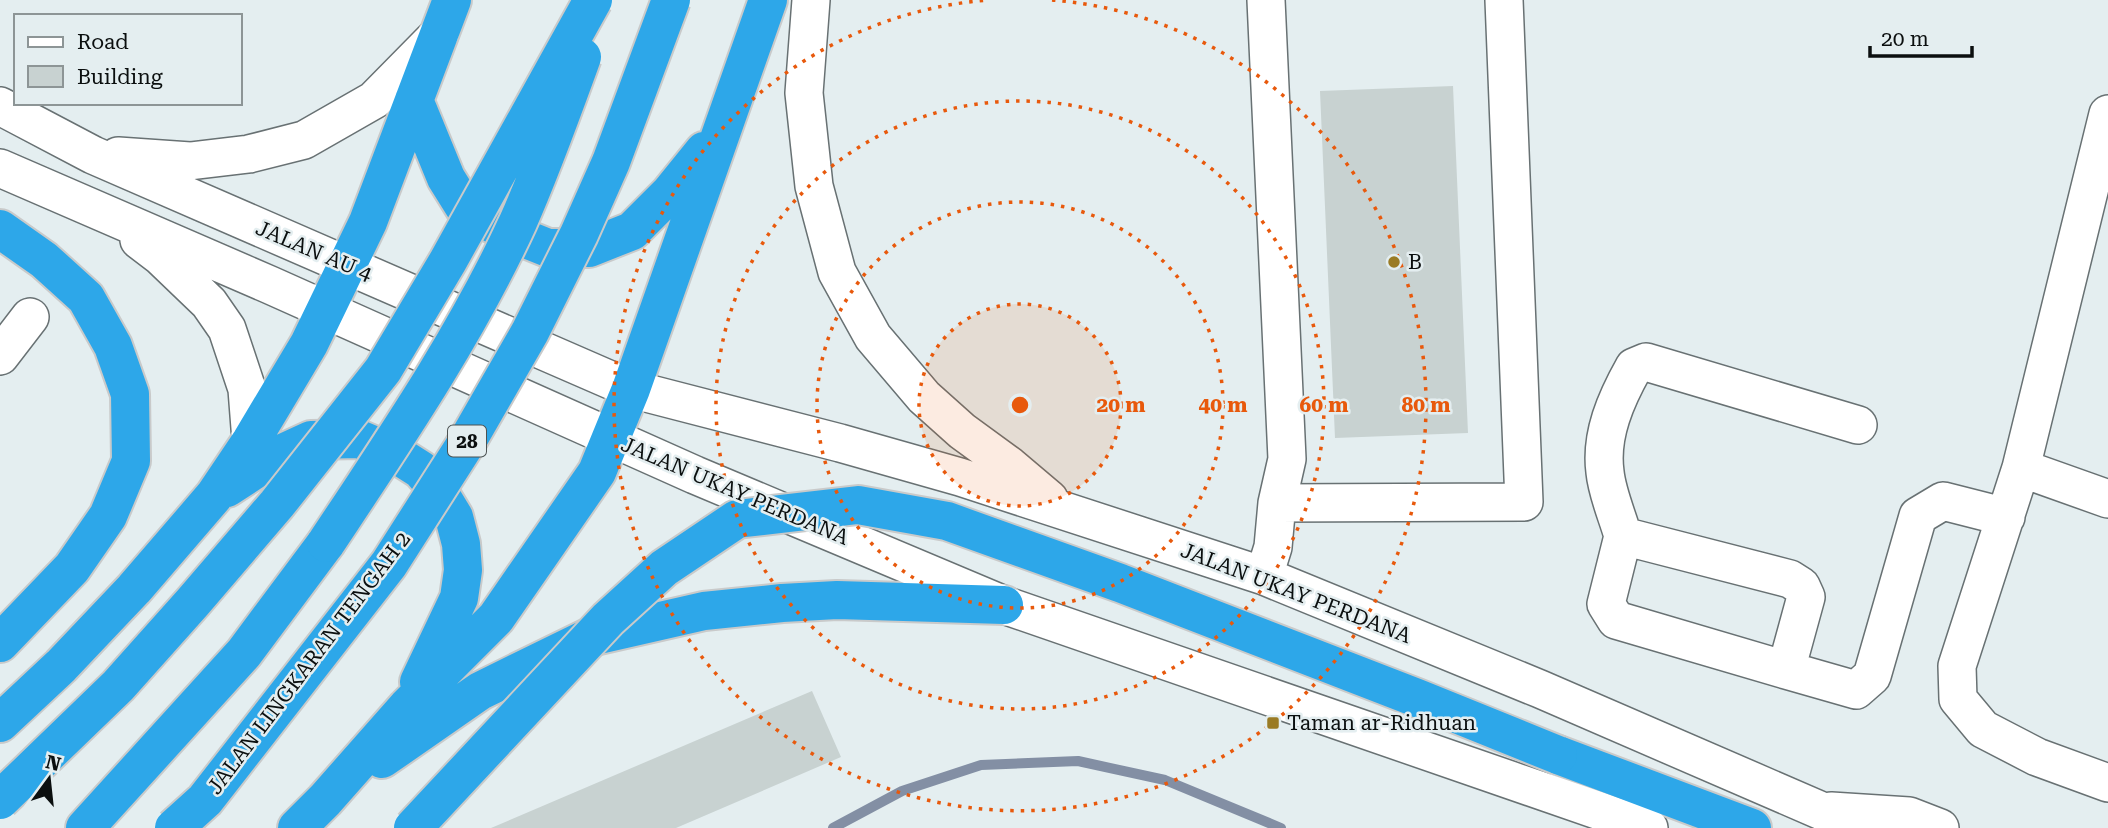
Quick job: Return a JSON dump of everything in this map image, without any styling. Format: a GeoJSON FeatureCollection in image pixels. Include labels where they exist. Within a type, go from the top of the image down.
{"type":"FeatureCollection","features":[{"type":"Feature","properties":{"kind":"highway"},"geometry":{"type":"LineString","coordinates":[[0,800],[118,686],[193,602],[277,504],[383,370],[448,261],[593,0]]}},
{"type":"Feature","properties":{"kind":"highway"},"geometry":{"type":"LineString","coordinates":[[85,828],[244,653],[326,543],[411,416],[476,304],[517,222],[550,144],[603,0]]}},
{"type":"Feature","properties":{"kind":"highway","name":"JALAN LINGKARAN TENGAH 2"},"geometry":{"type":"LineString","coordinates":[[174,828],[205,800],[388,564],[465,445],[530,332],[579,234],[611,162],[671,0]]}},
{"type":"Feature","properties":{"kind":"highway"},"geometry":{"type":"LineString","coordinates":[[297,828],[407,707],[496,618],[597,472],[631,389],[768,0]]}},
{"type":"Feature","properties":{"kind":"highway"},"geometry":{"type":"LineString","coordinates":[[0,723],[61,666],[134,589],[214,496],[251,441],[309,344],[348,266],[368,222],[446,17]]}},
{"type":"Feature","properties":{"kind":"highway"},"geometry":{"type":"LineString","coordinates":[[414,100],[446,177],[466,210],[506,231],[548,248],[589,248],[632,231],[670,193],[723,127]]}},
{"type":"Feature","properties":{"kind":"highway"},"geometry":{"type":"LineString","coordinates":[[0,229],[44,260],[86,298],[113,346],[130,394],[131,461],[108,516],[72,568],[0,643]]}},
{"type":"Feature","properties":{"kind":"highway"},"geometry":{"type":"LineString","coordinates":[[214,496],[274,457],[311,440],[359,439],[399,456],[421,470],[437,489],[454,517],[461,544],[463,570],[459,598],[407,707]]}},
{"type":"Feature","properties":{"kind":"highway"},"geometry":{"type":"LineString","coordinates":[[413,828],[608,620],[664,568],[737,519],[858,505],[947,521],[1108,579],[1752,828]]}},
{"type":"Feature","properties":{"kind":"highway"},"geometry":{"type":"LineString","coordinates":[[325,800],[480,691],[590,637],[704,611],[782,603],[837,600],[1004,605]]}},
{"type":"Feature","properties":{"kind":"street"},"geometry":{"type":"LineString","coordinates":[[811,0],[804,93],[814,186],[836,272],[873,337],[924,397],[962,431],[1067,513]]}},
{"type":"Feature","properties":{"kind":"street"},"geometry":{"type":"LineString","coordinates":[[1264,576],[1273,547],[1277,503],[1287,459],[1266,0]]}},
{"type":"Feature","properties":{"kind":"street"},"geometry":{"type":"LineString","coordinates":[[1277,503],[1524,502],[1504,0]]}},
{"type":"Feature","properties":{"kind":"street"},"geometry":{"type":"LineString","coordinates":[[93,155],[190,160],[249,154],[304,140],[374,100],[446,17]]}},
{"type":"Feature","properties":{"kind":"street","name":"JALAN AU 4"},"geometry":{"type":"LineString","coordinates":[[0,106],[93,155],[631,389]]}},
{"type":"Feature","properties":{"kind":"street"},"geometry":{"type":"LineString","coordinates":[[2108,114],[2021,468],[1957,666],[1958,699],[1983,729],[2037,757],[2108,783]]}},
{"type":"Feature","properties":{"kind":"street"},"geometry":{"type":"LineString","coordinates":[[0,168],[612,438]]}},
{"type":"Feature","properties":{"kind":"street"},"geometry":{"type":"LineString","coordinates":[[99,211],[160,256],[209,303],[227,329],[247,388],[251,441]]}},
{"type":"Feature","properties":{"kind":"street"},"geometry":{"type":"LineString","coordinates":[[0,356],[30,317]]}},
{"type":"Feature","properties":{"kind":"street"},"geometry":{"type":"LineString","coordinates":[[1858,425],[1646,362],[1634,367],[1616,403],[1603,454],[1605,475],[1623,536],[1606,604],[1616,620],[1856,690],[1872,676],[1918,516],[1943,501],[2001,532]]}},
{"type":"Feature","properties":{"kind":"street","name":"JALAN UKAY PERDANA"},"geometry":{"type":"LineString","coordinates":[[631,389],[960,477],[1264,576],[1540,688],[1861,828]]}},
{"type":"Feature","properties":{"kind":"street","name":"JALAN UKAY PERDANA"},"geometry":{"type":"LineString","coordinates":[[612,438],[1004,605],[1649,828]]}},
{"type":"Feature","properties":{"kind":"street"},"geometry":{"type":"LineString","coordinates":[[2021,468],[2108,499]]}},
{"type":"Feature","properties":{"kind":"street"},"geometry":{"type":"LineString","coordinates":[[1623,536],[1790,579],[1801,586],[1806,597],[1786,670]]}},
{"type":"Feature","properties":{"kind":"street"},"geometry":{"type":"LineString","coordinates":[[1823,810],[1909,816],[1940,828]]}},
{"type":"Feature","properties":{"kind":"building","name":"B"},"geometry":{"type":"Polygon","coordinates":[[[1453,86],[1468,433],[1335,438],[1320,91],[1453,86]]]}},
{"type":"Feature","properties":{"kind":"building"},"geometry":{"type":"Polygon","coordinates":[[[812,691],[841,757],[676,828],[491,828],[812,691]]]}},
{"type":"Feature","properties":{"kind":"waterway"},"geometry":{"type":"LineString","coordinates":[[833,828],[902,791],[981,765],[1078,761],[1165,780],[1281,828]]}},
{"type":"Feature","properties":{"kind":"place","name":"B"},"geometry":{"type":"Point","coordinates":[1394,262]}},
{"type":"Feature","properties":{"kind":"place","name":"Taman ar-Ridhuan"},"geometry":{"type":"Point","coordinates":[1273,723]}}]}
